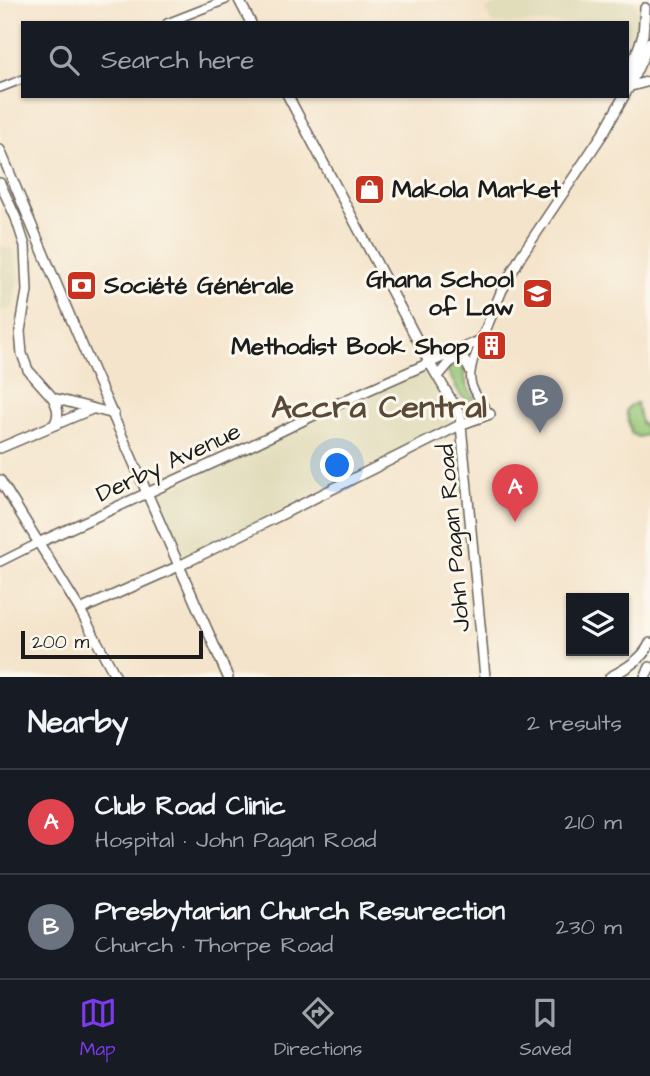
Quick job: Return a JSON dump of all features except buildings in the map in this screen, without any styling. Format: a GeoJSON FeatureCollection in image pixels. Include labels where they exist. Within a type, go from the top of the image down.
{"type":"FeatureCollection","features":[{"type":"Feature","properties":{"kind":"main road"},"geometry":{"type":"LineString","coordinates":[[239,0],[250,21]]}},
{"type":"Feature","properties":{"kind":"main road"},"geometry":{"type":"LineString","coordinates":[[643,4],[650,22]]}},
{"type":"Feature","properties":{"kind":"main road"},"geometry":{"type":"LineString","coordinates":[[629,81],[643,35],[643,4]]}},
{"type":"Feature","properties":{"kind":"main road"},"geometry":{"type":"LineString","coordinates":[[629,85],[650,42]]}},
{"type":"Feature","properties":{"kind":"main road"},"geometry":{"type":"LineString","coordinates":[[629,90],[650,81]]}},
{"type":"Feature","properties":{"kind":"main road","name":"John Pagan Road"},"geometry":{"type":"LineString","coordinates":[[289,98],[429,362],[456,406],[462,424],[485,677]]}},
{"type":"Feature","properties":{"kind":"main road"},"geometry":{"type":"LineString","coordinates":[[439,376],[449,363],[479,343],[502,290],[521,257],[604,132],[622,98]]}},
{"type":"Feature","properties":{"kind":"main road"},"geometry":{"type":"LineString","coordinates":[[0,150],[228,677]]}},
{"type":"Feature","properties":{"kind":"main road"},"geometry":{"type":"LineString","coordinates":[[0,183],[16,218],[24,246],[27,291],[20,331],[22,354],[34,379],[53,398],[58,410],[54,425]]}},
{"type":"Feature","properties":{"kind":"main road","name":"Derby Avenue"},"geometry":{"type":"LineString","coordinates":[[38,543],[429,362],[479,343]]}},
{"type":"Feature","properties":{"kind":"main road"},"geometry":{"type":"LineString","coordinates":[[461,355],[470,370]]}},
{"type":"Feature","properties":{"kind":"main road"},"geometry":{"type":"LineString","coordinates":[[53,398],[114,414]]}},
{"type":"Feature","properties":{"kind":"main road"},"geometry":{"type":"LineString","coordinates":[[0,448],[92,410],[107,400]]}},
{"type":"Feature","properties":{"kind":"main road"},"geometry":{"type":"LineString","coordinates":[[80,610],[179,566],[462,424],[490,414]]}},
{"type":"Feature","properties":{"kind":"main road"},"geometry":{"type":"LineString","coordinates":[[0,480],[80,610],[116,677]]}},
{"type":"Feature","properties":{"kind":"main road"},"geometry":{"type":"LineString","coordinates":[[610,677],[627,667],[649,648]]}},
{"type":"Feature","properties":{"kind":"main road"},"geometry":{"type":"LineString","coordinates":[[645,677],[650,667]]}},
{"type":"Feature","properties":{"kind":"street"},"geometry":{"type":"LineString","coordinates":[[172,21],[226,0]]}},
{"type":"Feature","properties":{"kind":"street"},"geometry":{"type":"LineString","coordinates":[[0,88],[21,80]]}},
{"type":"Feature","properties":{"kind":"street"},"geometry":{"type":"LineString","coordinates":[[479,343],[470,370],[472,387],[490,414]]}},
{"type":"Feature","properties":{"kind":"street","name":"Derby Avenue"},"geometry":{"type":"LineString","coordinates":[[0,562],[38,543]]}},
{"type":"Feature","properties":{"kind":"shaded area"},"geometry":{"type":"Polygon","coordinates":[[[511,0],[632,0],[642,20],[635,35],[629,36],[629,21],[491,21],[486,9],[511,0]]]}},
{"type":"Feature","properties":{"kind":"shaded area"},"geometry":{"type":"Polygon","coordinates":[[[0,246],[14,250],[19,276],[13,309],[0,311],[0,246]]]}},
{"type":"Feature","properties":{"kind":"shaded area"},"geometry":{"type":"Polygon","coordinates":[[[427,365],[456,425],[183,558],[154,497],[427,365]]]}},
{"type":"Feature","properties":{"kind":"green space"},"geometry":{"type":"Polygon","coordinates":[[[461,360],[467,387],[480,408],[480,411],[468,415],[465,398],[461,396],[447,370],[461,360]]]}},
{"type":"Feature","properties":{"kind":"green space"},"geometry":{"type":"Polygon","coordinates":[[[637,403],[641,424],[644,424],[647,435],[638,437],[631,433],[626,411],[629,406],[637,403]]]}},
{"type":"Feature","properties":{"kind":"place","name":"Makola Market"},"geometry":{"type":"Point","coordinates":[369,189]}},
{"type":"Feature","properties":{"kind":"place","name":"Société Générale"},"geometry":{"type":"Point","coordinates":[81,285]}},
{"type":"Feature","properties":{"kind":"place","name":"Ghana School of Law"},"geometry":{"type":"Point","coordinates":[537,293]}},
{"type":"Feature","properties":{"kind":"place","name":"Methodist Book Shop"},"geometry":{"type":"Point","coordinates":[492,346]}},
{"type":"Feature","properties":{"kind":"place","name":"Presbytarian Church Resurection"},"geometry":{"type":"Point","coordinates":[540,433]}},
{"type":"Feature","properties":{"kind":"place","name":"Club Road Clinic"},"geometry":{"type":"Point","coordinates":[515,522]}},
{"type":"Feature","properties":{"kind":"district","name":"Accra Central"},"geometry":{"type":"Point","coordinates":[379,406]}}]}
